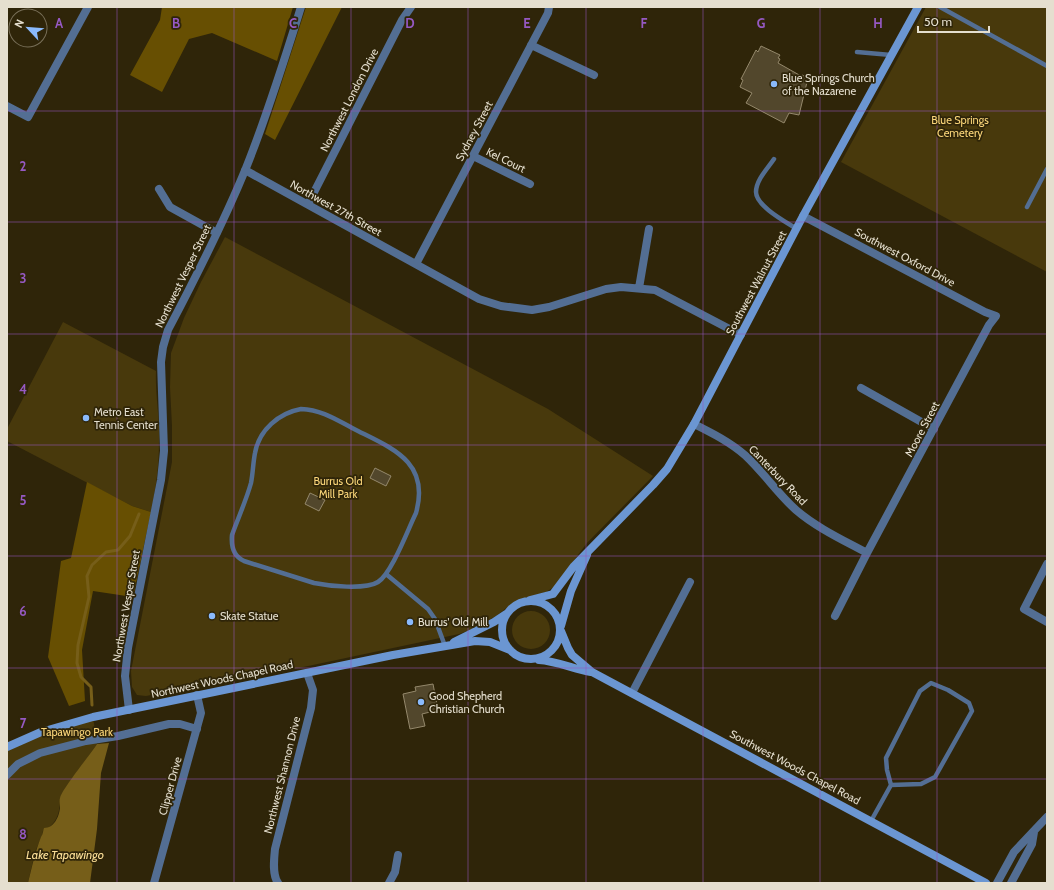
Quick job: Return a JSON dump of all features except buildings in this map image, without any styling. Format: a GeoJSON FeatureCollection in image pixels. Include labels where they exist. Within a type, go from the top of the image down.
{"type":"FeatureCollection","features":[{"type":"Feature","properties":{"kind":"main road","name":"Southwest Walnut Street"},"geometry":{"type":"LineString","coordinates":[[530,600],[553,594],[574,566],[667,469],[694,424],[796,229],[918,7]]}},
{"type":"Feature","properties":{"kind":"main road","name":"Southwest Walnut Street"},"geometry":{"type":"LineString","coordinates":[[561,629],[571,590],[589,551]]}},
{"type":"Feature","properties":{"kind":"main road"},"geometry":{"type":"LineString","coordinates":[[530,600],[540,601],[548,605],[555,612],[561,629],[558,640],[553,649],[546,655],[537,659],[527,659],[518,656],[510,650],[504,642],[502,633],[502,623],[506,614],[516,604],[530,600]]}},
{"type":"Feature","properties":{"kind":"main road","name":"Northwest Woods Chapel Road"},"geometry":{"type":"LineString","coordinates":[[446,646],[494,622],[506,614]]}},
{"type":"Feature","properties":{"kind":"main road","name":"Southwest Woods Chapel Road"},"geometry":{"type":"LineString","coordinates":[[561,629],[572,655],[592,672],[986,883]]}},
{"type":"Feature","properties":{"kind":"main road","name":"Northwest Woods Chapel Road"},"geometry":{"type":"LineString","coordinates":[[7,747],[41,732],[93,717],[393,655],[475,641],[487,641],[510,650]]}},
{"type":"Feature","properties":{"kind":"main road","name":"Southwest Woods Chapel Road"},"geometry":{"type":"LineString","coordinates":[[527,659],[549,660],[579,670],[592,672]]}},
{"type":"Feature","properties":{"kind":"street"},"geometry":{"type":"LineString","coordinates":[[7,106],[28,117],[88,7]]}},
{"type":"Feature","properties":{"kind":"street","name":"Northwest Vesper Street"},"geometry":{"type":"LineString","coordinates":[[129,710],[126,676],[128,648],[161,480],[164,451],[161,362],[163,347],[168,330],[217,233],[245,170],[268,109],[301,7]]}},
{"type":"Feature","properties":{"kind":"street","name":"Northwest London Drive"},"geometry":{"type":"LineString","coordinates":[[308,204],[410,7]]}},
{"type":"Feature","properties":{"kind":"street","name":"Sydney Street"},"geometry":{"type":"LineString","coordinates":[[416,264],[548,13],[549,7]]}},
{"type":"Feature","properties":{"kind":"street"},"geometry":{"type":"LineString","coordinates":[[531,45],[594,75]]}},
{"type":"Feature","properties":{"kind":"street","name":"Kel Court"},"geometry":{"type":"LineString","coordinates":[[473,156],[530,184]]}},
{"type":"Feature","properties":{"kind":"street","name":"Northwest 27th Street"},"geometry":{"type":"LineString","coordinates":[[245,170],[479,299],[501,306],[532,310],[549,307],[606,289],[621,287],[655,290],[741,335]]}},
{"type":"Feature","properties":{"kind":"street"},"geometry":{"type":"LineString","coordinates":[[159,189],[170,207],[217,233]]}},
{"type":"Feature","properties":{"kind":"street","name":"Southwest Oxford Drive"},"geometry":{"type":"LineString","coordinates":[[804,216],[985,312],[996,316]]}},
{"type":"Feature","properties":{"kind":"street"},"geometry":{"type":"LineString","coordinates":[[639,288],[649,230]]}},
{"type":"Feature","properties":{"kind":"street","name":"Moore Street"},"geometry":{"type":"LineString","coordinates":[[835,616],[989,325],[996,316]]}},
{"type":"Feature","properties":{"kind":"street"},"geometry":{"type":"LineString","coordinates":[[861,388],[934,429]]}},
{"type":"Feature","properties":{"kind":"street","name":"Canterbury Road"},"geometry":{"type":"LineString","coordinates":[[694,424],[736,447],[804,517],[867,553]]}},
{"type":"Feature","properties":{"kind":"street"},"geometry":{"type":"LineString","coordinates":[[1047,564],[1024,609],[1047,622]]}},
{"type":"Feature","properties":{"kind":"street"},"geometry":{"type":"LineString","coordinates":[[632,693],[690,582]]}},
{"type":"Feature","properties":{"kind":"street","name":"Northwest Shannon Drive"},"geometry":{"type":"LineString","coordinates":[[278,883],[276,880],[274,866],[275,849],[311,708],[313,690],[307,673]]}},
{"type":"Feature","properties":{"kind":"street","name":"Clipper Drive"},"geometry":{"type":"LineString","coordinates":[[154,883],[202,713],[197,695]]}},
{"type":"Feature","properties":{"kind":"street"},"geometry":{"type":"LineString","coordinates":[[7,775],[18,764],[40,754],[86,741],[118,736],[169,724],[180,724],[197,729]]}},
{"type":"Feature","properties":{"kind":"street"},"geometry":{"type":"LineString","coordinates":[[997,883],[1014,852],[1047,817]]}},
{"type":"Feature","properties":{"kind":"street"},"geometry":{"type":"LineString","coordinates":[[1011,883],[1032,844],[1034,832]]}},
{"type":"Feature","properties":{"kind":"street"},"geometry":{"type":"LineString","coordinates":[[389,883],[395,872],[398,855]]}},
{"type":"Feature","properties":{"kind":"lane"},"geometry":{"type":"LineString","coordinates":[[940,7],[1047,66]]}},
{"type":"Feature","properties":{"kind":"lane"},"geometry":{"type":"LineString","coordinates":[[857,52],[891,55]]}},
{"type":"Feature","properties":{"kind":"lane"},"geometry":{"type":"LineString","coordinates":[[774,159],[758,183],[756,192],[760,201],[768,210],[796,229]]}},
{"type":"Feature","properties":{"kind":"lane"},"geometry":{"type":"LineString","coordinates":[[1027,207],[1047,169]]}},
{"type":"Feature","properties":{"kind":"lane"},"geometry":{"type":"LineString","coordinates":[[301,409],[320,412],[386,444],[409,462],[417,477],[419,492],[418,504],[416,513],[386,574],[376,583],[370,585],[325,585],[314,583],[244,561],[236,556],[231,542],[232,535],[251,483],[258,444],[264,432],[279,417],[301,409]]}},
{"type":"Feature","properties":{"kind":"lane"},"geometry":{"type":"LineString","coordinates":[[386,574],[428,609],[435,619],[446,646]]}},
{"type":"Feature","properties":{"kind":"lane"},"geometry":{"type":"LineString","coordinates":[[872,821],[891,785],[887,770],[886,758],[920,691],[931,684],[948,690],[969,703],[972,711],[936,778],[921,784],[891,785]]}},
{"type":"Feature","properties":{"kind":"green space","name":"Blue Springs Cemetery"},"geometry":{"type":"Polygon","coordinates":[[[926,7],[1047,7],[1047,272],[841,162],[926,7]]]}},
{"type":"Feature","properties":{"kind":"green space","name":"Burrus Old Mill Park"},"geometry":{"type":"Polygon","coordinates":[[[225,237],[548,409],[653,476],[587,543],[554,587],[546,592],[513,603],[496,616],[470,630],[459,634],[252,678],[201,685],[146,696],[137,695],[132,687],[131,671],[172,462],[170,387],[171,353],[184,318],[225,237]]]}},
{"type":"Feature","properties":{"kind":"green space","name":"Metro East Tennis Center"},"geometry":{"type":"Polygon","coordinates":[[[63,322],[156,371],[159,451],[157,477],[151,512],[132,506],[7,441],[7,429],[63,322]]]}},
{"type":"Feature","properties":{"kind":"green space"},"geometry":{"type":"Polygon","coordinates":[[[531,611],[541,614],[547,620],[550,630],[547,640],[541,646],[531,649],[521,646],[515,640],[512,630],[515,620],[521,614],[531,611]]]}},
{"type":"Feature","properties":{"kind":"green space","name":"Tapawingo Park"},"geometry":{"type":"Polygon","coordinates":[[[93,717],[97,744],[60,798],[57,818],[52,825],[43,831],[35,852],[28,883],[7,883],[7,747],[93,717]]]}},
{"type":"Feature","properties":{"kind":"shaded area"},"geometry":{"type":"Polygon","coordinates":[[[162,7],[293,7],[277,61],[212,33],[189,39],[162,92],[130,75],[160,20],[162,7]]]}},
{"type":"Feature","properties":{"kind":"shaded area"},"geometry":{"type":"Polygon","coordinates":[[[306,7],[342,7],[275,140],[265,134],[306,7]]]}},
{"type":"Feature","properties":{"kind":"shaded area"},"geometry":{"type":"Polygon","coordinates":[[[87,482],[132,506],[151,512],[133,597],[93,591],[82,650],[85,701],[69,706],[48,657],[61,561],[71,558],[87,482]]]}},
{"type":"Feature","properties":{"kind":"water","name":"Lake Tapawingo"},"geometry":{"type":"Polygon","coordinates":[[[109,743],[101,773],[97,829],[90,883],[28,883],[35,854],[44,828],[51,826],[57,818],[62,794],[97,744],[109,743]]]}},
{"type":"Feature","properties":{"kind":"waterway"},"geometry":{"type":"LineString","coordinates":[[92,705],[91,687],[81,677],[77,663],[78,645],[89,597],[87,576],[92,565],[106,552],[118,550],[130,536],[139,514]]}},
{"type":"Feature","properties":{"kind":"place","name":"Blue Springs Church of the Nazarene"},"geometry":{"type":"Point","coordinates":[774,84]}},
{"type":"Feature","properties":{"kind":"place","name":"Metro East Tennis Center"},"geometry":{"type":"Point","coordinates":[86,418]}},
{"type":"Feature","properties":{"kind":"place","name":"Skate Statue"},"geometry":{"type":"Point","coordinates":[212,616]}},
{"type":"Feature","properties":{"kind":"place","name":"Burrus' Old Mill"},"geometry":{"type":"Point","coordinates":[410,622]}},
{"type":"Feature","properties":{"kind":"place","name":"Good Shepherd Christian Church"},"geometry":{"type":"Point","coordinates":[421,702]}}]}
